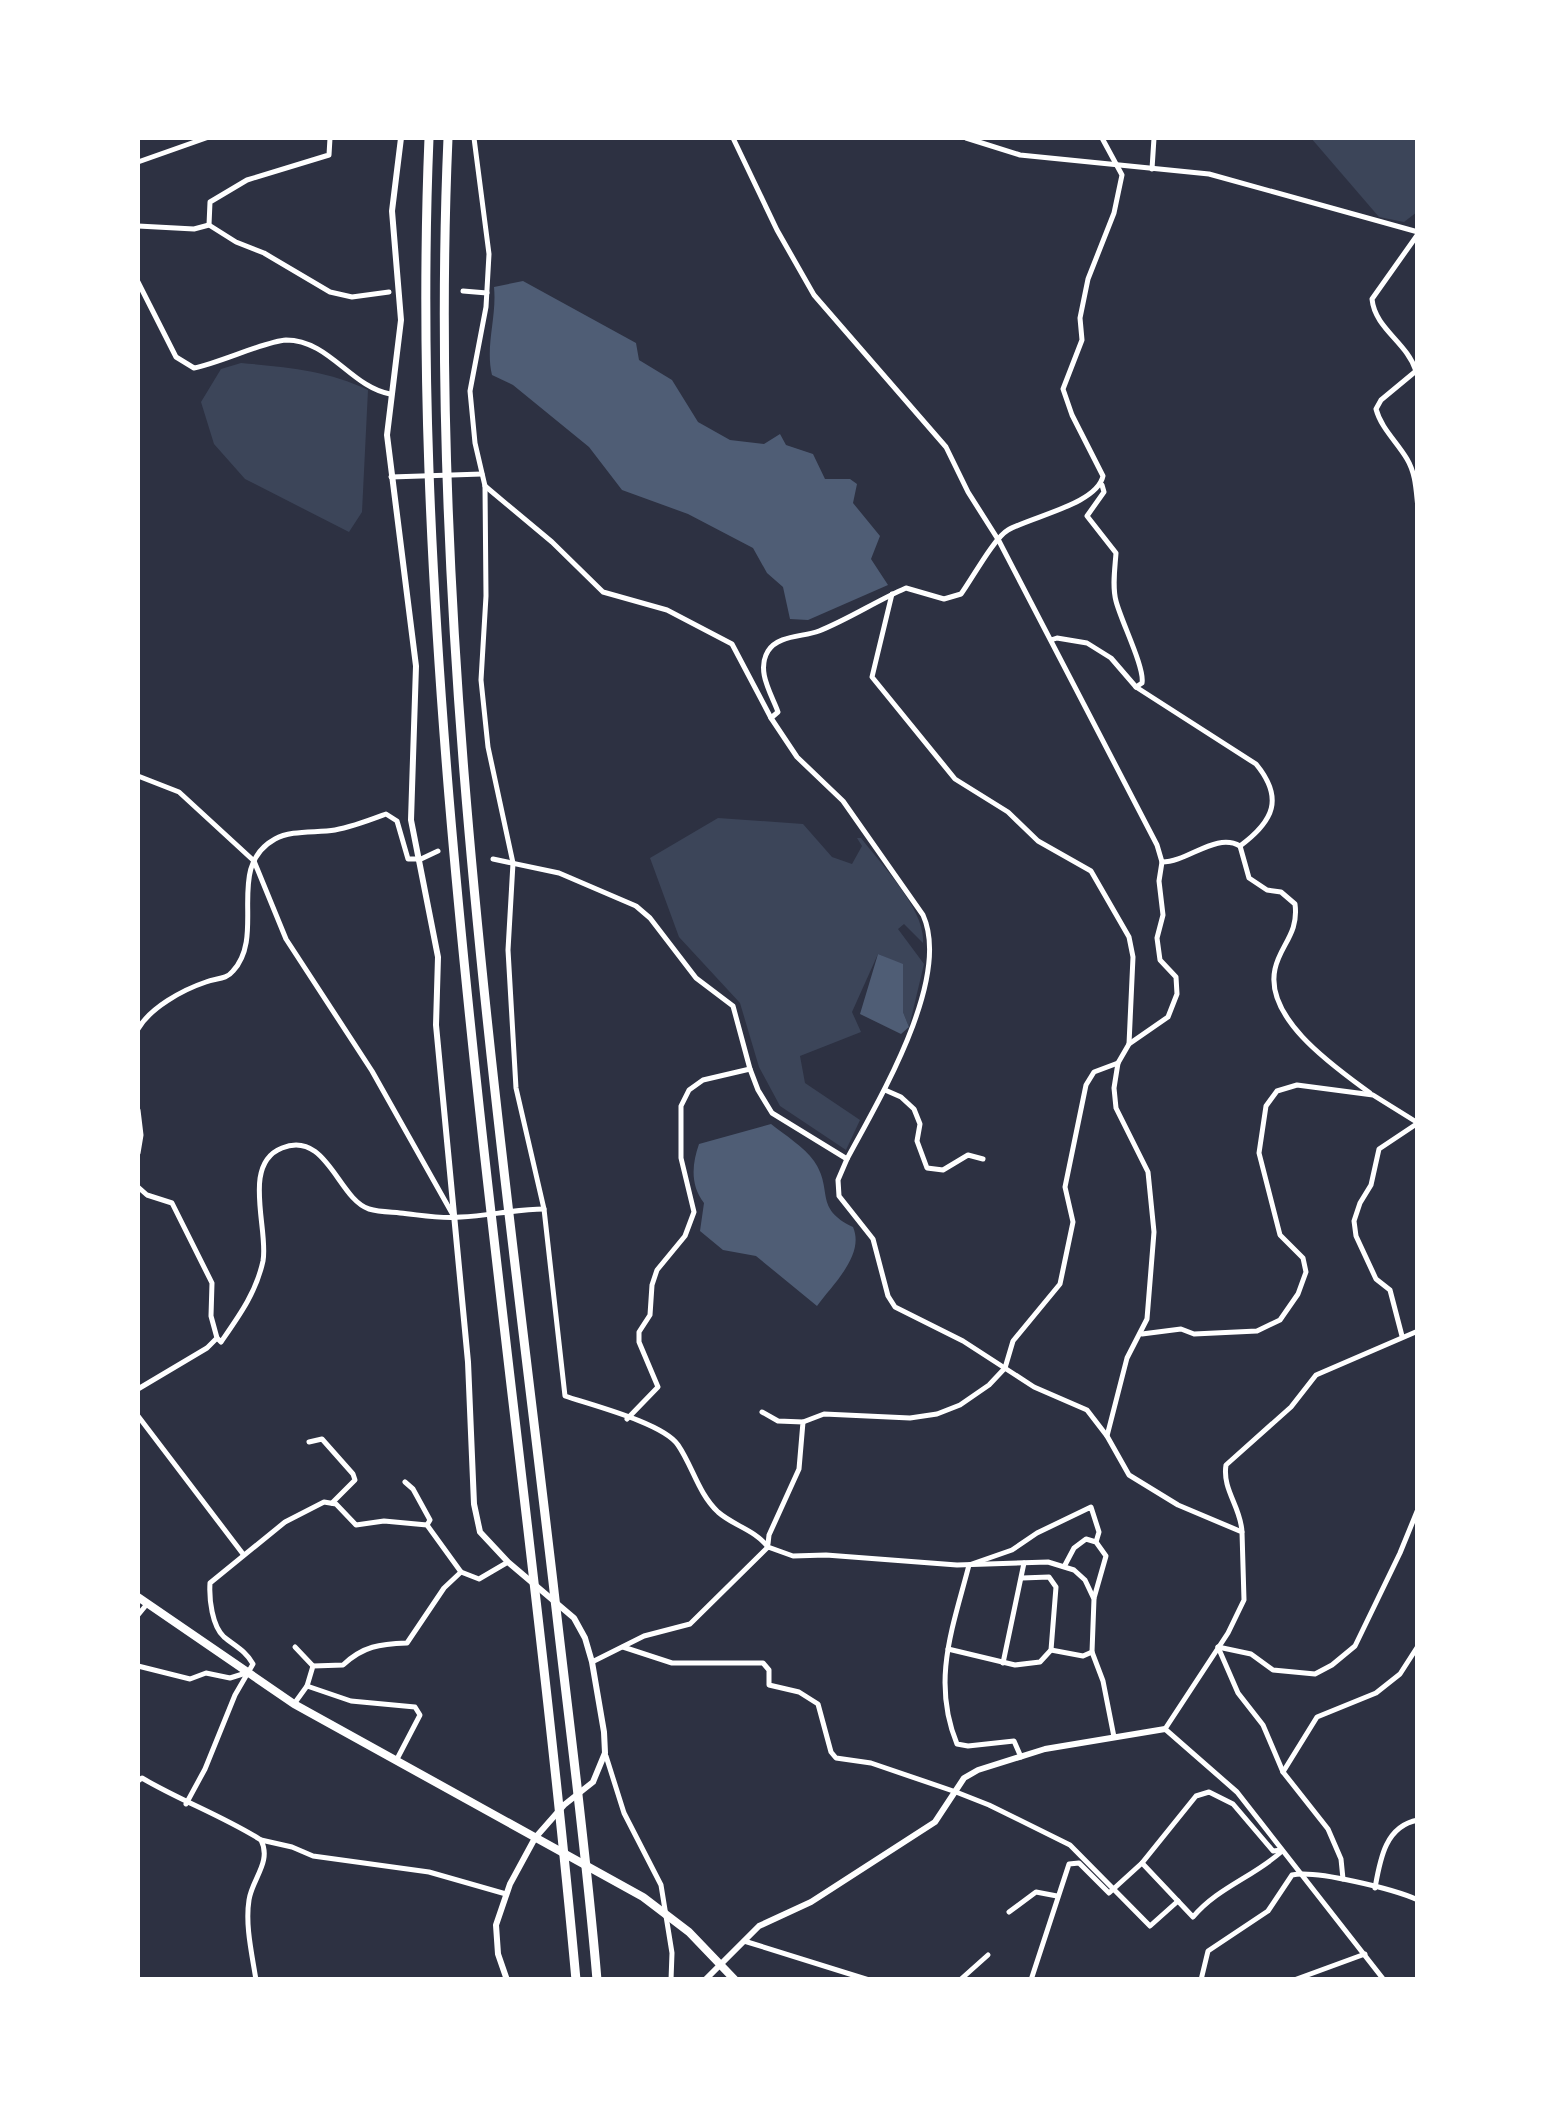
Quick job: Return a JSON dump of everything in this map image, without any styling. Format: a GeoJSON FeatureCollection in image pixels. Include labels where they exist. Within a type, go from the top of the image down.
{"type":"FeatureCollection","features":[{"type":"Feature","properties":{"kind":"highway"},"geometry":{"type":"LineString","coordinates":[[429,138],[429,458],[443,716],[472,1044],[576,1980]]}},
{"type":"Feature","properties":{"kind":"highway"},"geometry":{"type":"LineString","coordinates":[[448,138],[447,457],[461,714],[492,1043],[597,1980]]}},
{"type":"Feature","properties":{"kind":"main road"},"geometry":{"type":"LineString","coordinates":[[138,1597],[294,1704],[643,1897],[735,1980]]}},
{"type":"Feature","properties":{"kind":"street"},"geometry":{"type":"LineString","coordinates":[[138,162],[206,138]]}},
{"type":"Feature","properties":{"kind":"street"},"geometry":{"type":"LineString","coordinates":[[209,225],[210,202],[247,180],[329,155],[330,138]]}},
{"type":"Feature","properties":{"kind":"street"},"geometry":{"type":"LineString","coordinates":[[401,138],[392,211],[400,320],[388,435],[416,666],[411,820],[438,957],[436,1025],[471,1396],[474,1504],[480,1532],[508,1562],[569,1613],[584,1638],[592,1662],[605,1753],[624,1813],[656,1871],[668,1916],[671,1980]]}},
{"type":"Feature","properties":{"kind":"street"},"geometry":{"type":"LineString","coordinates":[[474,138],[490,254],[470,391],[480,475],[485,486],[486,596],[481,680],[488,747],[513,863],[508,950],[516,1088],[541,1209],[565,1396],[656,1429],[676,1442],[717,1511],[760,1537],[768,1548],[793,1556],[969,1565],[1064,1565],[1084,1580],[1094,1599]]}},
{"type":"Feature","properties":{"kind":"street"},"geometry":{"type":"LineString","coordinates":[[733,138],[777,230],[814,295],[946,446],[1051,640],[1157,845],[1162,862],[1159,880],[1164,915],[1157,938],[1160,960],[1176,977],[1178,994],[1168,1017],[1130,1044],[1118,1063],[1114,1088],[1116,1108],[1148,1172],[1154,1232],[1147,1319],[1127,1358],[1108,1436]]}},
{"type":"Feature","properties":{"kind":"street"},"geometry":{"type":"LineString","coordinates":[[966,138],[1020,155],[1209,174],[1418,233],[1372,300],[1374,316],[1413,360],[1416,371],[1381,400],[1376,409],[1379,420],[1408,460],[1418,508]]}},
{"type":"Feature","properties":{"kind":"street"},"geometry":{"type":"LineString","coordinates":[[1102,138],[1122,176],[1114,213],[1088,280],[1080,318],[1082,340],[1064,388],[1072,415],[1104,476],[1104,492],[1087,516],[1116,553],[1114,596],[1130,646],[1144,673],[1142,683],[1136,687]]}},
{"type":"Feature","properties":{"kind":"street"},"geometry":{"type":"LineString","coordinates":[[1152,169],[1154,138]]}},
{"type":"Feature","properties":{"kind":"street"},"geometry":{"type":"LineString","coordinates":[[138,226],[194,230],[209,225]]}},
{"type":"Feature","properties":{"kind":"street"},"geometry":{"type":"LineString","coordinates":[[209,225],[330,292],[352,297],[389,292]]}},
{"type":"Feature","properties":{"kind":"street"},"geometry":{"type":"LineString","coordinates":[[138,282],[176,358],[194,368],[284,340],[324,352],[376,391],[390,394]]}},
{"type":"Feature","properties":{"kind":"street"},"geometry":{"type":"LineString","coordinates":[[463,291],[486,293]]}},
{"type":"Feature","properties":{"kind":"street"},"geometry":{"type":"LineString","coordinates":[[391,478],[480,475]]}},
{"type":"Feature","properties":{"kind":"street"},"geometry":{"type":"LineString","coordinates":[[771,718],[778,712],[764,676],[768,650],[777,642],[818,631],[906,588],[944,598],[961,594],[1004,532],[1090,495],[1102,484]]}},
{"type":"Feature","properties":{"kind":"street"},"geometry":{"type":"LineString","coordinates":[[485,486],[552,542],[603,592],[667,610],[732,644],[771,718],[797,757],[843,801],[923,915],[932,947],[912,1034],[838,1180],[838,1196],[873,1239],[888,1296],[896,1307],[963,1341],[1034,1387],[1087,1410],[1108,1436],[1129,1475],[1178,1505],[1242,1532]]}},
{"type":"Feature","properties":{"kind":"street"},"geometry":{"type":"LineString","coordinates":[[892,594],[872,677],[955,778],[1008,812],[1038,841],[1091,871],[1128,937],[1133,957],[1130,1044]]}},
{"type":"Feature","properties":{"kind":"street"},"geometry":{"type":"LineString","coordinates":[[1051,640],[1088,643],[1111,658],[1136,687],[1256,764],[1268,779],[1274,795],[1270,815],[1257,834],[1240,846],[1222,842],[1175,862],[1162,862]]}},
{"type":"Feature","properties":{"kind":"street"},"geometry":{"type":"LineString","coordinates":[[138,776],[179,792],[254,861],[286,939],[372,1071],[454,1218]]}},
{"type":"Feature","properties":{"kind":"street"},"geometry":{"type":"LineString","coordinates":[[138,1030],[162,1005],[204,982],[227,977],[238,967],[250,924],[245,896],[254,861],[264,846],[279,836],[338,830],[386,814],[397,821],[408,859],[421,859],[438,851]]}},
{"type":"Feature","properties":{"kind":"street"},"geometry":{"type":"LineString","coordinates":[[1240,846],[1250,878],[1267,890],[1281,892],[1296,904],[1297,917],[1275,965],[1274,984],[1291,1026],[1319,1054],[1418,1123],[1379,1150],[1371,1185],[1354,1221],[1356,1236],[1376,1279],[1390,1290],[1402,1336]]}},
{"type":"Feature","properties":{"kind":"street"},"geometry":{"type":"LineString","coordinates":[[493,858],[559,873],[636,906],[650,918],[696,978],[733,1006],[750,1069],[772,1113],[847,1159]]}},
{"type":"Feature","properties":{"kind":"street"},"geometry":{"type":"LineString","coordinates":[[762,1412],[778,1421],[803,1422],[824,1414],[910,1418],[960,1406],[989,1385],[1005,1368],[1013,1341],[1060,1284],[1073,1222],[1065,1187],[1086,1085],[1094,1072],[1118,1063]]}},
{"type":"Feature","properties":{"kind":"street"},"geometry":{"type":"LineString","coordinates":[[627,1419],[658,1387],[639,1342],[639,1332],[650,1315],[657,1270],[685,1236],[694,1212],[681,1158],[680,1106],[689,1090],[703,1080],[750,1069]]}},
{"type":"Feature","properties":{"kind":"street"},"geometry":{"type":"LineString","coordinates":[[1142,1334],[1182,1329],[1194,1334],[1258,1332],[1280,1320],[1298,1294],[1306,1272],[1303,1258],[1280,1236],[1259,1153],[1266,1106],[1278,1091],[1297,1085],[1373,1095]]}},
{"type":"Feature","properties":{"kind":"street"},"geometry":{"type":"LineString","coordinates":[[884,1090],[901,1097],[914,1109],[920,1124],[917,1141],[927,1168],[943,1170],[968,1155],[983,1159]]}},
{"type":"Feature","properties":{"kind":"street"},"geometry":{"type":"LineString","coordinates":[[138,1110],[138,1153]]}},
{"type":"Feature","properties":{"kind":"street"},"geometry":{"type":"LineString","coordinates":[[138,1187],[147,1195],[172,1203],[212,1283],[211,1316],[216,1338],[221,1342],[248,1304],[264,1257],[260,1182],[275,1152],[286,1146],[302,1147],[320,1156],[332,1166],[353,1199],[367,1209],[454,1218],[541,1209]]}},
{"type":"Feature","properties":{"kind":"street"},"geometry":{"type":"LineString","coordinates":[[1165,1730],[1244,1600],[1242,1515],[1224,1479],[1226,1466],[1290,1407],[1316,1375],[1418,1331]]}},
{"type":"Feature","properties":{"kind":"street"},"geometry":{"type":"LineString","coordinates":[[138,1389],[207,1348],[216,1338]]}},
{"type":"Feature","properties":{"kind":"street"},"geometry":{"type":"LineString","coordinates":[[138,1416],[244,1554]]}},
{"type":"Feature","properties":{"kind":"street"},"geometry":{"type":"LineString","coordinates":[[592,1662],[644,1636],[690,1624],[768,1548],[769,1536],[799,1469],[803,1422]]}},
{"type":"Feature","properties":{"kind":"street"},"geometry":{"type":"LineString","coordinates":[[309,1442],[322,1439],[353,1474],[355,1480],[332,1503]]}},
{"type":"Feature","properties":{"kind":"street"},"geometry":{"type":"LineString","coordinates":[[405,1482],[430,1520],[428,1525]]}},
{"type":"Feature","properties":{"kind":"street"},"geometry":{"type":"LineString","coordinates":[[186,1804],[253,1664],[248,1654],[220,1633],[209,1596],[210,1583],[285,1522],[324,1502],[332,1503],[356,1525],[384,1521],[428,1525],[461,1572],[479,1578],[508,1562]]}},
{"type":"Feature","properties":{"kind":"street"},"geometry":{"type":"LineString","coordinates":[[969,1565],[1012,1550],[1090,1507],[1099,1532],[1096,1542]]}},
{"type":"Feature","properties":{"kind":"street"},"geometry":{"type":"LineString","coordinates":[[1218,1647],[1251,1654],[1273,1670],[1315,1674],[1332,1665],[1354,1646],[1418,1509]]}},
{"type":"Feature","properties":{"kind":"street"},"geometry":{"type":"LineString","coordinates":[[1064,1565],[1074,1548],[1086,1539],[1096,1542],[1106,1556],[1094,1599],[1092,1652],[1115,1740]]}},
{"type":"Feature","properties":{"kind":"street"},"geometry":{"type":"LineString","coordinates":[[1003,1663],[1026,1578],[1024,1563]]}},
{"type":"Feature","properties":{"kind":"street"},"geometry":{"type":"LineString","coordinates":[[969,1565],[944,1663],[951,1728],[958,1744],[1014,1741],[1020,1756]]}},
{"type":"Feature","properties":{"kind":"street"},"geometry":{"type":"LineString","coordinates":[[296,1647],[314,1666],[343,1666],[358,1651],[380,1644],[406,1643],[444,1588],[461,1572]]}},
{"type":"Feature","properties":{"kind":"street"},"geometry":{"type":"LineString","coordinates":[[948,1649],[1003,1663],[1040,1662],[1051,1650],[1056,1587],[1049,1578],[1026,1578]]}},
{"type":"Feature","properties":{"kind":"street"},"geometry":{"type":"LineString","coordinates":[[138,1615],[147,1604]]}},
{"type":"Feature","properties":{"kind":"street"},"geometry":{"type":"LineString","coordinates":[[1283,1772],[1316,1717],[1376,1693],[1400,1674],[1418,1646]]}},
{"type":"Feature","properties":{"kind":"street"},"geometry":{"type":"LineString","coordinates":[[622,1647],[672,1662],[762,1664],[769,1670],[770,1686],[799,1692],[818,1704],[836,1758],[871,1763],[956,1792],[1070,1846],[1150,1926],[1178,1901]]}},
{"type":"Feature","properties":{"kind":"street"},"geometry":{"type":"LineString","coordinates":[[1218,1647],[1238,1693],[1263,1725],[1283,1772],[1328,1829],[1341,1859],[1343,1880]]}},
{"type":"Feature","properties":{"kind":"street"},"geometry":{"type":"LineString","coordinates":[[1051,1650],[1083,1656],[1092,1652]]}},
{"type":"Feature","properties":{"kind":"street"},"geometry":{"type":"LineString","coordinates":[[138,1666],[190,1678],[206,1673],[230,1678],[246,1673]]}},
{"type":"Feature","properties":{"kind":"street"},"geometry":{"type":"LineString","coordinates":[[294,1704],[307,1686],[314,1666]]}},
{"type":"Feature","properties":{"kind":"street"},"geometry":{"type":"LineString","coordinates":[[307,1686],[351,1702],[414,1706],[420,1715],[396,1760]]}},
{"type":"Feature","properties":{"kind":"street"},"geometry":{"type":"LineString","coordinates":[[706,1980],[759,1926],[811,1902],[935,1822],[964,1778],[978,1770],[1044,1749],[1115,1740],[1152,1729],[1165,1730],[1237,1792],[1384,1980]]}},
{"type":"Feature","properties":{"kind":"street"},"geometry":{"type":"LineString","coordinates":[[507,1980],[496,1939],[496,1925],[506,1894],[535,1838],[564,1805],[593,1782],[605,1753]]}},
{"type":"Feature","properties":{"kind":"street"},"geometry":{"type":"LineString","coordinates":[[138,1781],[142,1778],[261,1840],[313,1856],[429,1872],[506,1894]]}},
{"type":"Feature","properties":{"kind":"street"},"geometry":{"type":"LineString","coordinates":[[1030,1980],[1069,1864],[1079,1863],[1109,1893],[1142,1863],[1196,1796],[1209,1792],[1233,1804],[1272,1851],[1283,1850]]}},
{"type":"Feature","properties":{"kind":"street"},"geometry":{"type":"LineString","coordinates":[[1375,1888],[1386,1846],[1397,1828],[1418,1820]]}},
{"type":"Feature","properties":{"kind":"street"},"geometry":{"type":"LineString","coordinates":[[256,1980],[249,1898],[266,1858],[261,1840]]}},
{"type":"Feature","properties":{"kind":"street"},"geometry":{"type":"LineString","coordinates":[[1142,1863],[1193,1916],[1222,1890],[1264,1867],[1283,1850]]}},
{"type":"Feature","properties":{"kind":"street"},"geometry":{"type":"LineString","coordinates":[[1201,1980],[1208,1951],[1268,1911],[1292,1875],[1343,1880],[1400,1892],[1418,1900]]}},
{"type":"Feature","properties":{"kind":"street"},"geometry":{"type":"LineString","coordinates":[[1009,1912],[1036,1892],[1056,1896]]}},
{"type":"Feature","properties":{"kind":"street"},"geometry":{"type":"LineString","coordinates":[[742,1940],[870,1980]]}},
{"type":"Feature","properties":{"kind":"street"},"geometry":{"type":"LineString","coordinates":[[960,1980],[988,1954]]}},
{"type":"Feature","properties":{"kind":"street"},"geometry":{"type":"LineString","coordinates":[[1294,1980],[1365,1954]]}},
{"type":"Feature","properties":{"kind":"shaded area"},"geometry":{"type":"Polygon","coordinates":[[[1311,138],[1417,138],[1417,212],[1404,222],[1379,217],[1311,138]]]}},
{"type":"Feature","properties":{"kind":"shaded area"},"geometry":{"type":"Polygon","coordinates":[[[523,281],[636,343],[639,360],[672,380],[698,422],[730,440],[764,444],[780,434],[786,445],[813,454],[825,479],[850,479],[857,484],[853,503],[880,536],[871,559],[888,585],[808,620],[790,619],[783,587],[767,573],[753,548],[688,514],[622,490],[589,447],[513,385],[492,375],[494,287],[523,281]]]}},
{"type":"Feature","properties":{"kind":"shaded area"},"geometry":{"type":"Polygon","coordinates":[[[241,363],[321,374],[368,390],[362,512],[349,532],[245,479],[214,444],[201,402],[221,369],[241,363]]]}},
{"type":"Feature","properties":{"kind":"shaded area"},"geometry":{"type":"Polygon","coordinates":[[[718,818],[803,824],[832,857],[852,864],[862,846],[857,838],[861,838],[917,916],[923,943],[904,924],[898,929],[924,964],[909,1027],[903,1012],[903,965],[878,954],[852,1012],[861,1032],[800,1056],[805,1083],[860,1120],[846,1150],[780,1106],[759,1067],[740,1003],[679,937],[650,858],[718,818]]]}},
{"type":"Feature","properties":{"kind":"shaded area"},"geometry":{"type":"Polygon","coordinates":[[[878,954],[903,964],[903,1012],[909,1027],[901,1034],[860,1014],[878,954]]]}},
{"type":"Feature","properties":{"kind":"shaded area"},"geometry":{"type":"Polygon","coordinates":[[[771,1124],[814,1161],[828,1205],[853,1227],[856,1238],[851,1258],[839,1279],[817,1306],[756,1256],[723,1250],[700,1231],[704,1203],[694,1174],[699,1144],[771,1124]]]}}]}
